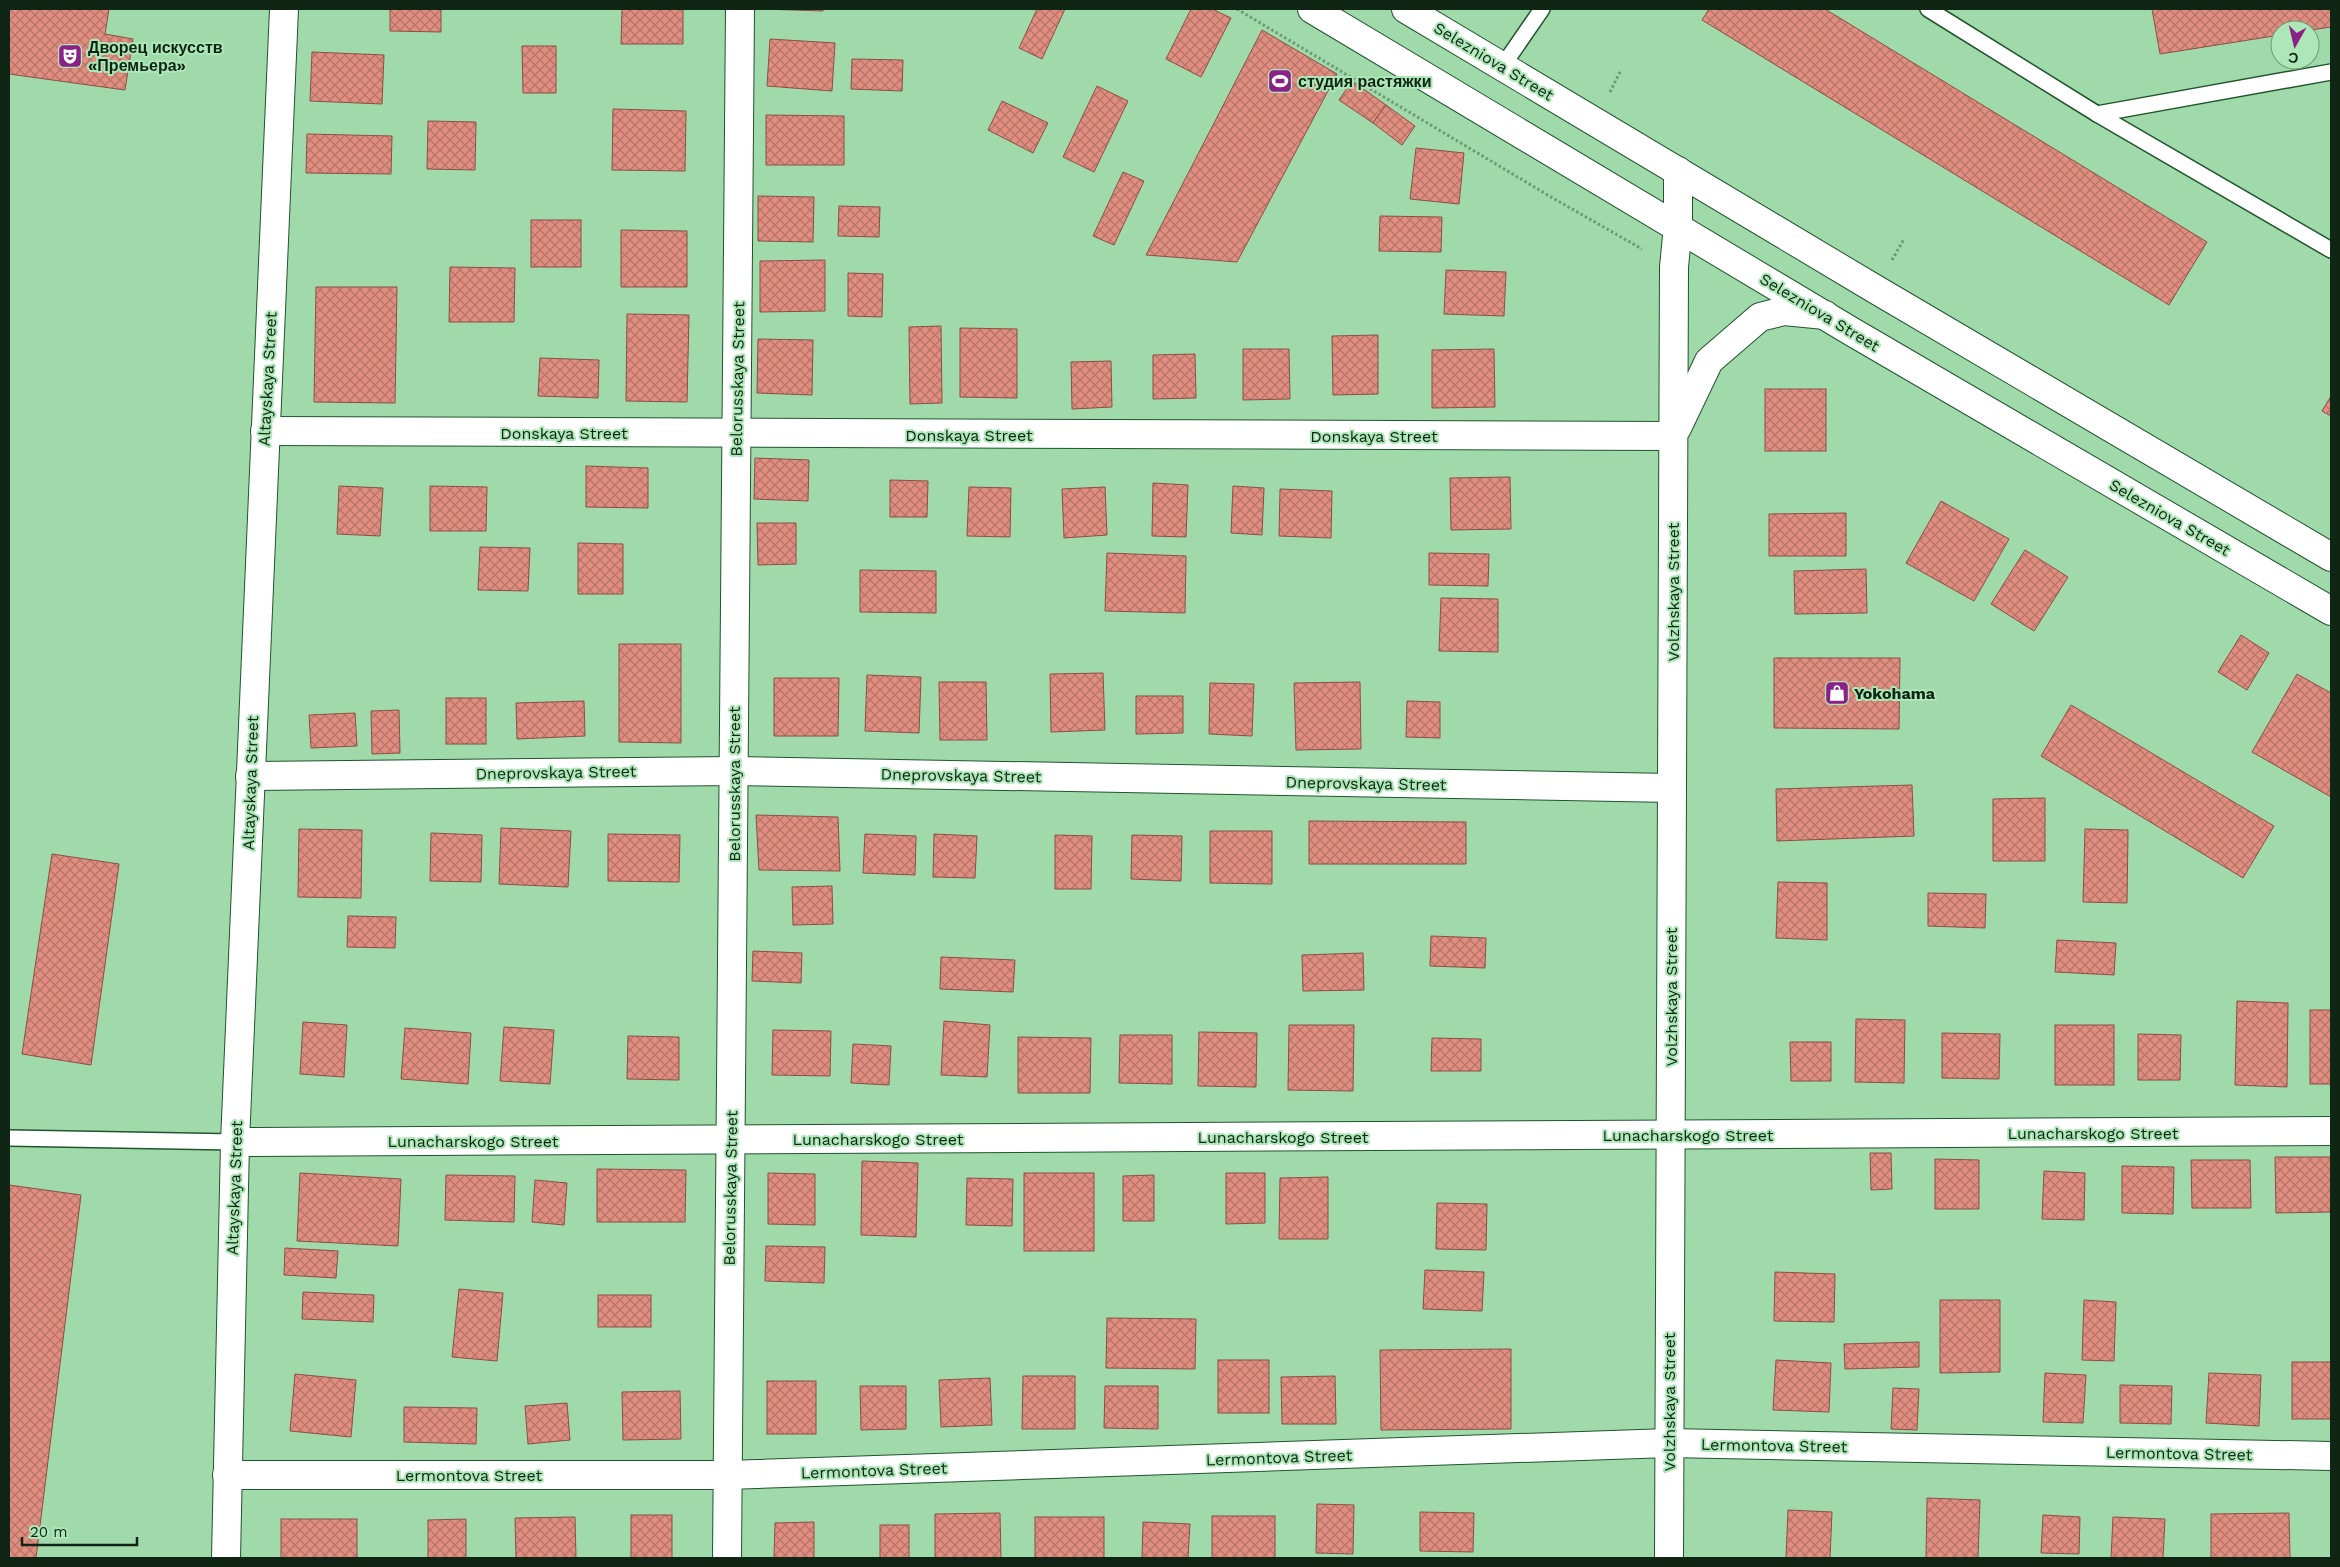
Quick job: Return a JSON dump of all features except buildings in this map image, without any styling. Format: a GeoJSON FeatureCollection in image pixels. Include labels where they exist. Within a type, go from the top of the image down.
{"type":"FeatureCollection","features":[{"type":"Feature","properties":{"kind":"street","name":"Altayskaya Street"},"geometry":{"type":"LineString","coordinates":[[226,1558],[235,1142],[284,9]]}},
{"type":"Feature","properties":{"kind":"street","name":"Belorusskaya Street"},"geometry":{"type":"LineString","coordinates":[[727,1558],[740,9]]}},
{"type":"Feature","properties":{"kind":"street","name":"Selezniova Street"},"geometry":{"type":"LineString","coordinates":[[1312,9],[1825,315],[2331,611]]}},
{"type":"Feature","properties":{"kind":"street","name":"Selezniova Street"},"geometry":{"type":"LineString","coordinates":[[1406,9],[2331,557]]}},
{"type":"Feature","properties":{"kind":"street","name":"Volzhskaya Street"},"geometry":{"type":"LineString","coordinates":[[1668,1558],[1674,267],[1678,226],[1678,171]]}},
{"type":"Feature","properties":{"kind":"street","name":"Volzhskaya Street"},"geometry":{"type":"LineString","coordinates":[[1673,436],[1709,361],[1760,317],[1784,311],[1825,315]]}},
{"type":"Feature","properties":{"kind":"street","name":"Donskaya Street"},"geometry":{"type":"LineString","coordinates":[[265,431],[1673,436]]}},
{"type":"Feature","properties":{"kind":"street","name":"Dneprovskaya Street"},"geometry":{"type":"LineString","coordinates":[[250,776],[734,771],[1672,788]]}},
{"type":"Feature","properties":{"kind":"street","name":"Lunacharskogo Street"},"geometry":{"type":"LineString","coordinates":[[235,1142],[2331,1132]]}},
{"type":"Feature","properties":{"kind":"street","name":"Lermontova Street"},"geometry":{"type":"LineString","coordinates":[[227,1475],[728,1475],[1669,1443],[2331,1456]]}},
{"type":"Feature","properties":{"kind":"lane"},"geometry":{"type":"LineString","coordinates":[[1502,67],[1542,9]]}},
{"type":"Feature","properties":{"kind":"lane"},"geometry":{"type":"LineString","coordinates":[[1928,9],[2097,114],[2331,250]]}},
{"type":"Feature","properties":{"kind":"lane"},"geometry":{"type":"LineString","coordinates":[[2097,114],[2331,72]]}},
{"type":"Feature","properties":{"kind":"lane"},"geometry":{"type":"LineString","coordinates":[[9,1138],[235,1142]]}},
{"type":"Feature","properties":{"kind":"path"},"geometry":{"type":"LineString","coordinates":[[1237,9],[1643,250]]}},
{"type":"Feature","properties":{"kind":"path"},"geometry":{"type":"LineString","coordinates":[[1606,97],[1621,70]]}},
{"type":"Feature","properties":{"kind":"path"},"geometry":{"type":"LineString","coordinates":[[1890,263],[1904,239]]}},
{"type":"Feature","properties":{"kind":"place","name":"Дворец искусств «Премьера»"},"geometry":{"type":"Point","coordinates":[70,56]}},
{"type":"Feature","properties":{"kind":"place","name":"студия растяжки"},"geometry":{"type":"Point","coordinates":[1280,81]}},
{"type":"Feature","properties":{"kind":"place","name":"Yokohama"},"geometry":{"type":"Point","coordinates":[1837,693]}}]}
